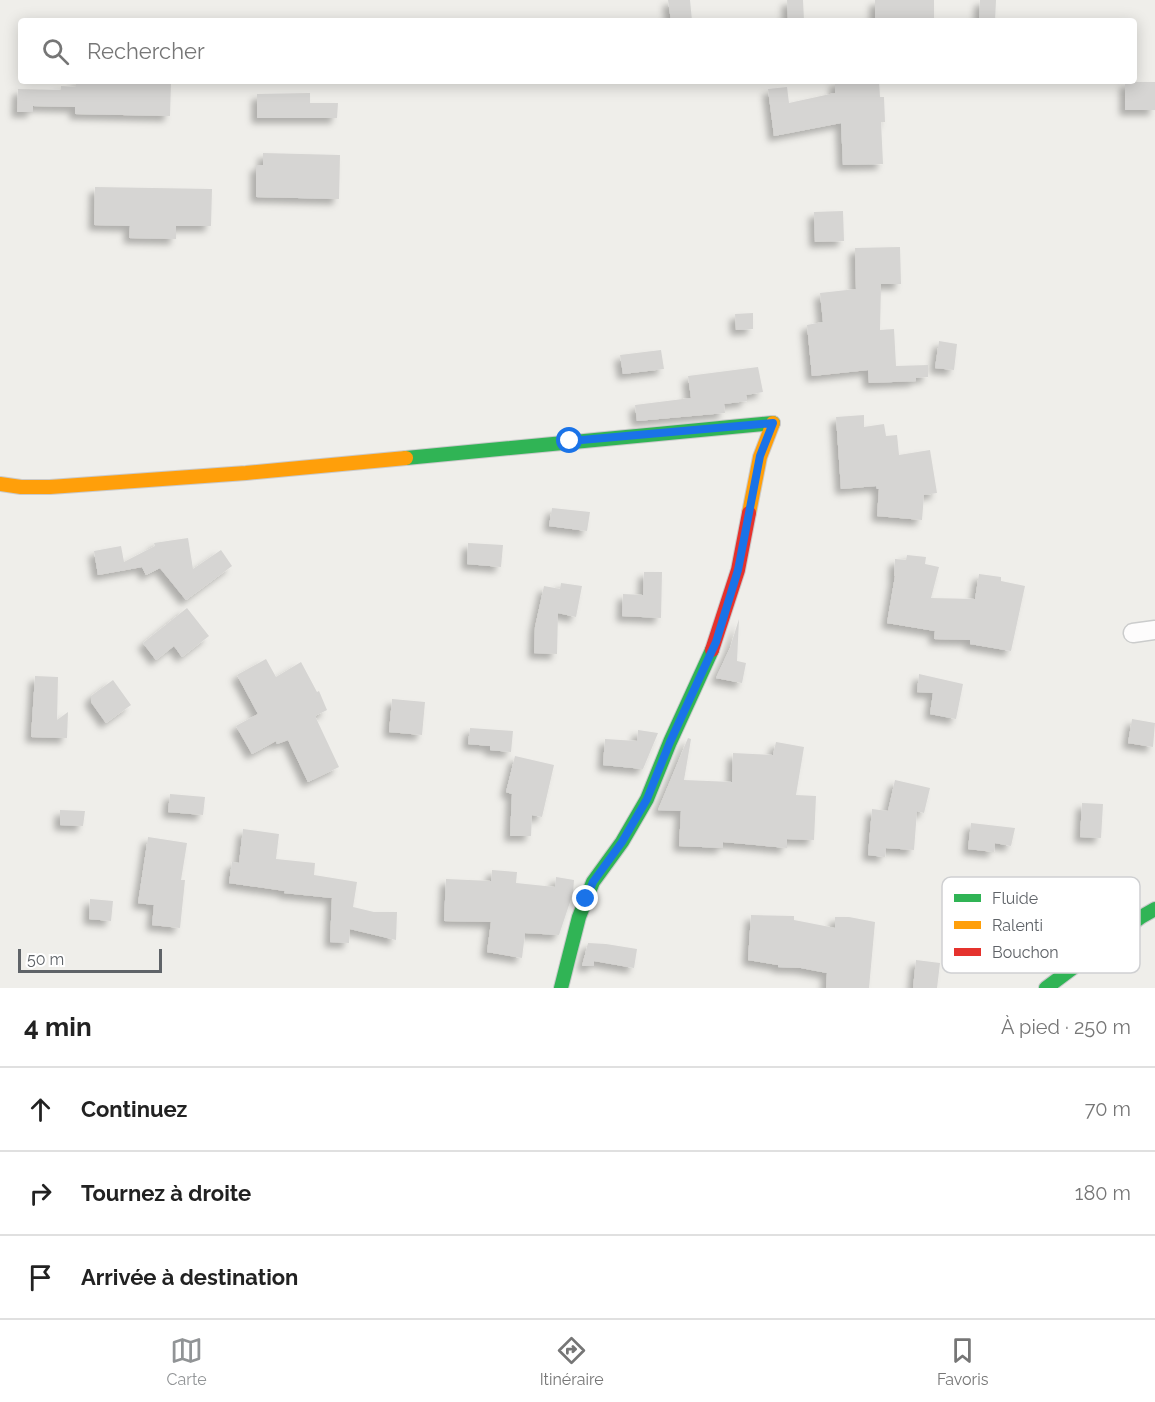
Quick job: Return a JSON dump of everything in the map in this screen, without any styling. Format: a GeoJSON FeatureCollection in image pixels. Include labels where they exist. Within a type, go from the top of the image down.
{"type":"FeatureCollection","features":[{"type":"Feature","properties":{"kind":"street"},"geometry":{"type":"LineString","coordinates":[[0,484],[50,487],[246,473],[773,423],[760,456],[738,570],[716,642],[670,742],[647,799],[622,842],[590,888],[579,917],[561,988]]}},
{"type":"Feature","properties":{"kind":"street"},"geometry":{"type":"LineString","coordinates":[[1132,633],[1155,630]]}},
{"type":"Feature","properties":{"kind":"street"},"geometry":{"type":"LineString","coordinates":[[1140,917],[1155,909]]}},
{"type":"Feature","properties":{"kind":"street"},"geometry":{"type":"LineString","coordinates":[[1046,988],[1067,973]]}},
{"type":"Feature","properties":{"kind":"building"},"geometry":{"type":"Polygon","coordinates":[[[668,0],[690,0],[692,18],[671,18],[668,0]]]}},
{"type":"Feature","properties":{"kind":"building"},"geometry":{"type":"Polygon","coordinates":[[[787,0],[803,0],[804,18],[788,18],[787,0]]]}},
{"type":"Feature","properties":{"kind":"building"},"geometry":{"type":"Polygon","coordinates":[[[875,0],[934,0],[934,18],[875,18],[875,0]]]}},
{"type":"Feature","properties":{"kind":"building"},"geometry":{"type":"Polygon","coordinates":[[[980,0],[996,0],[995,18],[979,18],[980,0]]]}},
{"type":"Feature","properties":{"kind":"building"},"geometry":{"type":"Polygon","coordinates":[[[1155,82],[1155,110],[1125,110],[1125,84],[1155,82]]]}},
{"type":"Feature","properties":{"kind":"building"},"geometry":{"type":"Polygon","coordinates":[[[76,84],[171,84],[170,116],[75,114],[75,107],[33,106],[33,112],[17,112],[18,89],[61,90],[61,86],[76,87],[76,84]]]}},
{"type":"Feature","properties":{"kind":"building"},"geometry":{"type":"Polygon","coordinates":[[[835,84],[879,84],[880,97],[884,97],[885,122],[881,122],[883,164],[843,165],[841,123],[774,136],[768,89],[787,87],[789,103],[835,93],[835,84]]]}},
{"type":"Feature","properties":{"kind":"building"},"geometry":{"type":"Polygon","coordinates":[[[310,93],[310,103],[338,103],[337,118],[257,118],[257,94],[310,93]]]}},
{"type":"Feature","properties":{"kind":"building"},"geometry":{"type":"Polygon","coordinates":[[[263,153],[340,155],[339,199],[256,197],[256,165],[263,165],[263,153]]]}},
{"type":"Feature","properties":{"kind":"building"},"geometry":{"type":"Polygon","coordinates":[[[95,187],[212,189],[211,226],[176,226],[176,239],[129,238],[130,226],[94,225],[95,187]]]}},
{"type":"Feature","properties":{"kind":"building"},"geometry":{"type":"Polygon","coordinates":[[[843,211],[844,241],[815,242],[814,212],[843,211]]]}},
{"type":"Feature","properties":{"kind":"building"},"geometry":{"type":"Polygon","coordinates":[[[900,247],[901,284],[881,284],[880,330],[894,329],[896,366],[928,365],[928,377],[916,378],[916,381],[869,383],[868,370],[812,376],[807,325],[823,322],[820,293],[856,289],[855,248],[900,247]]]}},
{"type":"Feature","properties":{"kind":"building"},"geometry":{"type":"Polygon","coordinates":[[[753,313],[753,329],[736,330],[735,314],[753,313]]]}},
{"type":"Feature","properties":{"kind":"building"},"geometry":{"type":"Polygon","coordinates":[[[939,341],[957,344],[954,370],[935,368],[939,341]]]}},
{"type":"Feature","properties":{"kind":"building"},"geometry":{"type":"Polygon","coordinates":[[[661,350],[664,369],[623,374],[620,355],[661,350]]]}},
{"type":"Feature","properties":{"kind":"building"},"geometry":{"type":"Polygon","coordinates":[[[758,367],[763,392],[746,395],[747,401],[724,404],[725,413],[637,421],[635,405],[691,398],[688,376],[758,367]]]}},
{"type":"Feature","properties":{"kind":"building"},"geometry":{"type":"Polygon","coordinates":[[[864,415],[864,427],[884,424],[886,436],[897,435],[899,455],[930,450],[937,493],[924,495],[922,520],[877,516],[879,489],[876,486],[841,489],[836,417],[864,415]]]}},
{"type":"Feature","properties":{"kind":"building"},"geometry":{"type":"Polygon","coordinates":[[[552,508],[590,512],[587,531],[549,526],[552,508]]]}},
{"type":"Feature","properties":{"kind":"building"},"geometry":{"type":"Polygon","coordinates":[[[188,538],[193,569],[221,550],[232,566],[186,600],[160,568],[146,575],[142,567],[98,575],[94,551],[121,546],[124,562],[155,546],[154,543],[188,538]]]}},
{"type":"Feature","properties":{"kind":"building"},"geometry":{"type":"Polygon","coordinates":[[[468,543],[503,545],[501,567],[467,564],[468,543]]]}},
{"type":"Feature","properties":{"kind":"building"},"geometry":{"type":"Polygon","coordinates":[[[907,555],[926,557],[925,564],[939,567],[931,598],[975,599],[979,574],[1001,577],[1001,581],[1025,586],[1011,651],[970,644],[970,640],[934,639],[935,631],[887,623],[895,576],[895,559],[906,560],[907,555]]]}},
{"type":"Feature","properties":{"kind":"building"},"geometry":{"type":"Polygon","coordinates":[[[644,572],[662,572],[661,618],[622,616],[623,594],[643,595],[644,572]]]}},
{"type":"Feature","properties":{"kind":"building"},"geometry":{"type":"Polygon","coordinates":[[[561,583],[582,586],[576,617],[558,613],[557,654],[534,653],[535,627],[544,586],[560,589],[561,583]]]}},
{"type":"Feature","properties":{"kind":"building"},"geometry":{"type":"Polygon","coordinates":[[[187,608],[209,636],[182,657],[174,646],[156,660],[143,643],[187,608]]]}},
{"type":"Feature","properties":{"kind":"building"},"geometry":{"type":"Polygon","coordinates":[[[739,619],[737,661],[746,663],[742,683],[716,678],[730,648],[739,619]]]}},
{"type":"Feature","properties":{"kind":"building"},"geometry":{"type":"Polygon","coordinates":[[[266,659],[276,677],[301,662],[317,692],[319,691],[327,710],[315,716],[339,767],[308,782],[288,740],[277,744],[276,741],[252,754],[236,726],[258,714],[237,675],[266,659]]]}},
{"type":"Feature","properties":{"kind":"building"},"geometry":{"type":"Polygon","coordinates":[[[919,674],[963,684],[956,719],[930,714],[933,693],[917,692],[919,674]]]}},
{"type":"Feature","properties":{"kind":"building"},"geometry":{"type":"Polygon","coordinates":[[[35,676],[58,677],[57,720],[68,712],[67,738],[31,737],[35,676]]]}},
{"type":"Feature","properties":{"kind":"building"},"geometry":{"type":"Polygon","coordinates":[[[113,680],[131,705],[106,723],[91,702],[91,696],[113,680]]]}},
{"type":"Feature","properties":{"kind":"building"},"geometry":{"type":"Polygon","coordinates":[[[392,699],[425,702],[422,735],[389,732],[392,699]]]}},
{"type":"Feature","properties":{"kind":"building"},"geometry":{"type":"Polygon","coordinates":[[[1132,719],[1155,723],[1153,747],[1128,743],[1132,719]]]}},
{"type":"Feature","properties":{"kind":"building"},"geometry":{"type":"Polygon","coordinates":[[[470,728],[513,731],[511,752],[490,750],[490,746],[468,744],[470,728]]]}},
{"type":"Feature","properties":{"kind":"building"},"geometry":{"type":"Polygon","coordinates":[[[638,730],[658,733],[643,769],[603,765],[605,739],[637,741],[638,730]]]}},
{"type":"Feature","properties":{"kind":"building"},"geometry":{"type":"Polygon","coordinates":[[[688,738],[691,739],[684,780],[732,782],[733,753],[773,755],[776,742],[804,747],[796,795],[816,796],[814,840],[787,839],[787,848],[723,842],[723,848],[679,846],[681,811],[658,810],[688,738]]]}},
{"type":"Feature","properties":{"kind":"building"},"geometry":{"type":"Polygon","coordinates":[[[515,756],[554,765],[542,817],[532,815],[531,836],[510,836],[512,794],[506,792],[515,756]]]}},
{"type":"Feature","properties":{"kind":"building"},"geometry":{"type":"Polygon","coordinates":[[[895,780],[930,788],[924,813],[917,811],[914,850],[886,848],[885,857],[868,855],[872,809],[888,811],[895,780]]]}},
{"type":"Feature","properties":{"kind":"building"},"geometry":{"type":"Polygon","coordinates":[[[170,794],[205,797],[203,815],[168,812],[170,794]]]}},
{"type":"Feature","properties":{"kind":"building"},"geometry":{"type":"Polygon","coordinates":[[[1082,803],[1103,804],[1101,838],[1080,837],[1082,803]]]}},
{"type":"Feature","properties":{"kind":"building"},"geometry":{"type":"Polygon","coordinates":[[[60,810],[85,811],[83,826],[60,825],[60,810]]]}},
{"type":"Feature","properties":{"kind":"building"},"geometry":{"type":"Polygon","coordinates":[[[971,823],[1015,828],[1011,846],[995,843],[994,852],[968,849],[971,823]]]}},
{"type":"Feature","properties":{"kind":"building"},"geometry":{"type":"Polygon","coordinates":[[[243,829],[279,834],[276,859],[315,863],[314,875],[357,882],[353,907],[374,912],[397,912],[396,940],[350,929],[349,943],[330,942],[332,898],[284,893],[285,891],[229,883],[232,862],[239,863],[243,829]]]}},
{"type":"Feature","properties":{"kind":"building"},"geometry":{"type":"Polygon","coordinates":[[[148,837],[187,843],[181,880],[185,880],[180,928],[152,925],[154,905],[138,903],[148,837]]]}},
{"type":"Feature","properties":{"kind":"building"},"geometry":{"type":"Polygon","coordinates":[[[492,870],[517,872],[516,883],[555,887],[556,877],[574,880],[573,893],[559,935],[525,933],[522,958],[487,952],[491,922],[444,921],[446,879],[491,881],[492,870]]]}},
{"type":"Feature","properties":{"kind":"building"},"geometry":{"type":"Polygon","coordinates":[[[90,899],[113,901],[111,921],[89,919],[90,899]]]}},
{"type":"Feature","properties":{"kind":"building"},"geometry":{"type":"Polygon","coordinates":[[[751,915],[794,916],[794,920],[835,928],[835,917],[875,922],[869,988],[826,988],[827,973],[801,968],[778,967],[778,965],[748,960],[751,915]]]}},
{"type":"Feature","properties":{"kind":"building"},"geometry":{"type":"Polygon","coordinates":[[[588,943],[637,949],[634,968],[594,961],[594,966],[582,966],[588,943]]]}},
{"type":"Feature","properties":{"kind":"building"},"geometry":{"type":"Polygon","coordinates":[[[916,960],[940,963],[937,988],[913,988],[916,960]]]}},
{"type":"Feature","properties":{"kind":"traffic: fast"},"geometry":{"type":"LineString","coordinates":[[406,458],[773,423]]}},
{"type":"Feature","properties":{"kind":"traffic: fast"},"geometry":{"type":"LineString","coordinates":[[561,988],[579,917],[593,882],[622,842],[647,799],[712,650]]}},
{"type":"Feature","properties":{"kind":"traffic: fast"},"geometry":{"type":"LineString","coordinates":[[1140,918],[1155,909]]}},
{"type":"Feature","properties":{"kind":"traffic: fast"},"geometry":{"type":"LineString","coordinates":[[1046,988],[1066,973]]}},
{"type":"Feature","properties":{"kind":"traffic: slow"},"geometry":{"type":"LineString","coordinates":[[749,513],[760,457],[773,423]]}},
{"type":"Feature","properties":{"kind":"traffic: slow"},"geometry":{"type":"LineString","coordinates":[[0,484],[50,487],[246,473],[406,458]]}},
{"type":"Feature","properties":{"kind":"traffic: jam"},"geometry":{"type":"LineString","coordinates":[[712,650],[738,570],[749,513]]}},
{"type":"Feature","properties":{"kind":"route"},"geometry":{"type":"LineString","coordinates":[[570,441],[773,423],[760,456],[738,570],[716,642],[670,742],[647,799],[616,852],[593,882],[586,899]]}}]}
